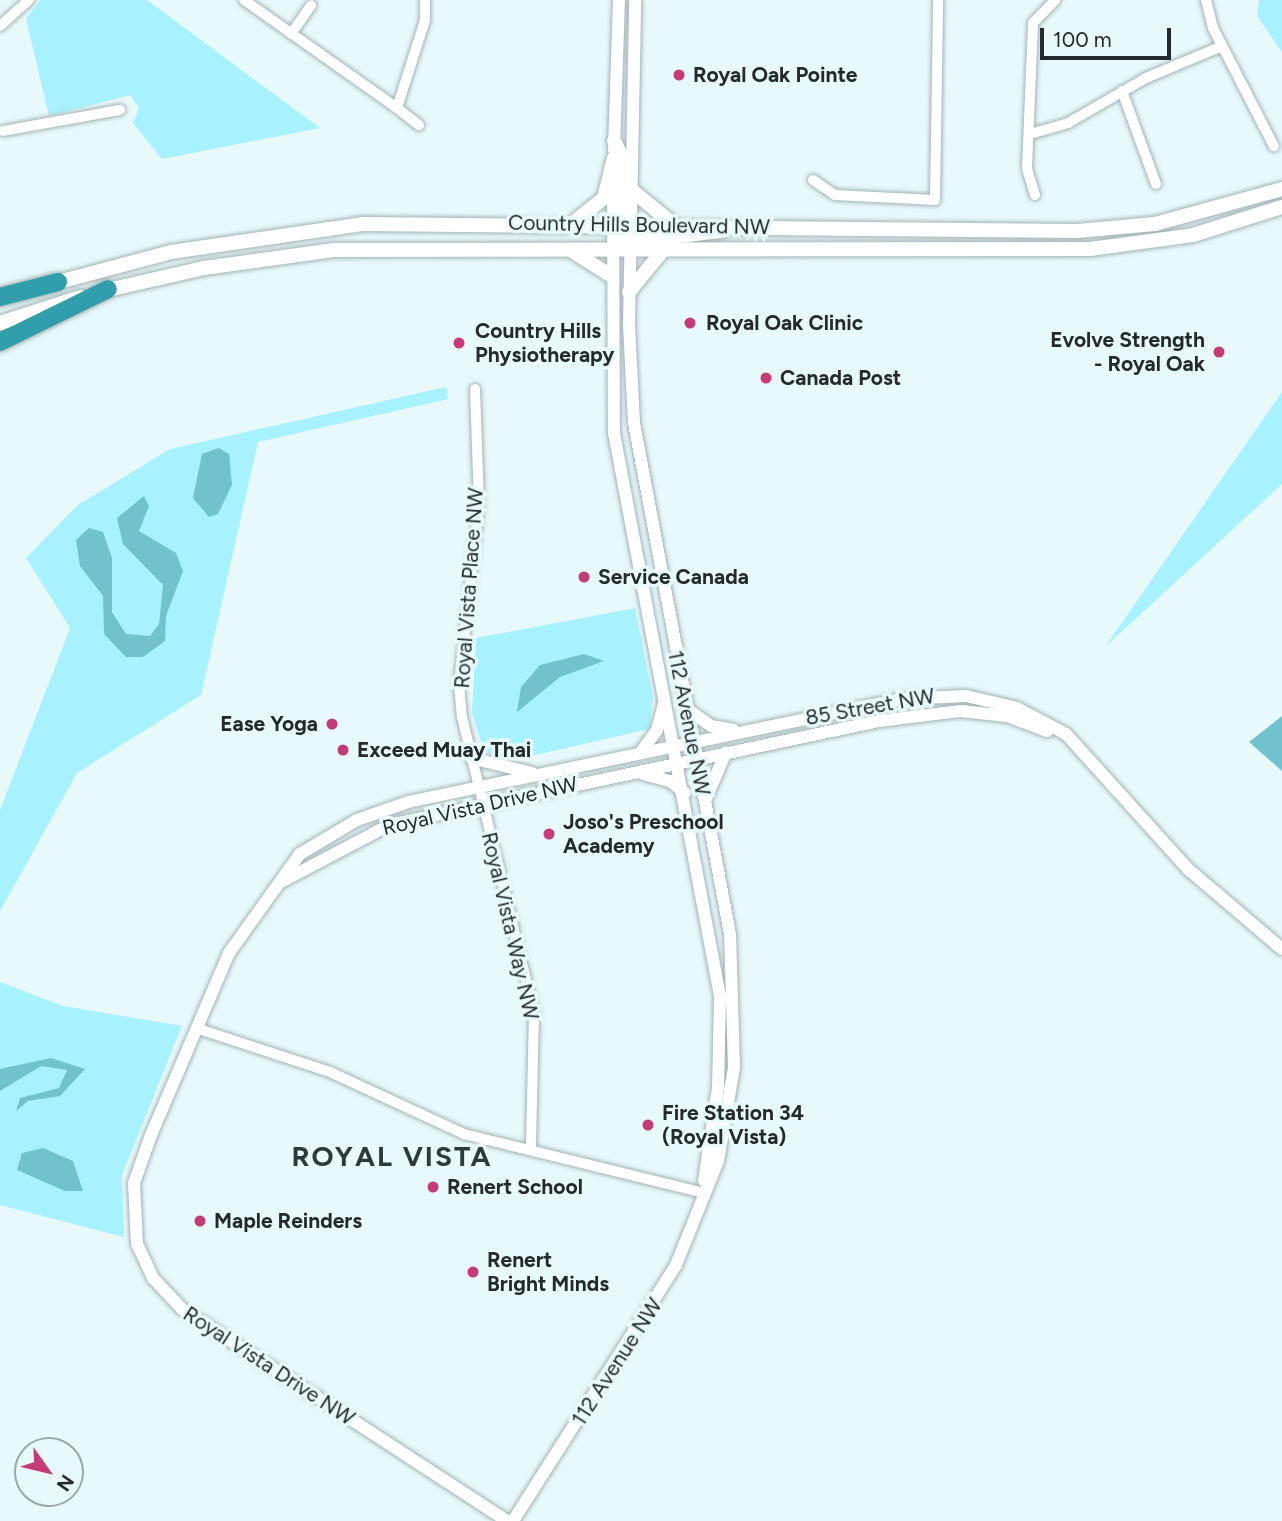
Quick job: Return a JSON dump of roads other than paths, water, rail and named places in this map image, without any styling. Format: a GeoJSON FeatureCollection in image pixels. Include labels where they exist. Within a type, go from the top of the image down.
{"type":"FeatureCollection","features":[{"type":"Feature","properties":{"kind":"highway"},"geometry":{"type":"LineString","coordinates":[[0,297],[58,282]]}},
{"type":"Feature","properties":{"kind":"highway"},"geometry":{"type":"LineString","coordinates":[[0,342],[108,289]]}},
{"type":"Feature","properties":{"kind":"main road"},"geometry":{"type":"LineString","coordinates":[[614,141],[622,156],[626,233]]}},
{"type":"Feature","properties":{"kind":"main road"},"geometry":{"type":"LineString","coordinates":[[573,223],[604,198],[614,158]]}},
{"type":"Feature","properties":{"kind":"main road","name":"Country Hills Boulevard NW"},"geometry":{"type":"LineString","coordinates":[[626,233],[673,223],[729,227],[1108,230],[1199,215],[1282,189]]}},
{"type":"Feature","properties":{"kind":"main road"},"geometry":{"type":"LineString","coordinates":[[634,192],[673,223]]}},
{"type":"Feature","properties":{"kind":"main road","name":"Country Hills Boulevard NW"},"geometry":{"type":"LineString","coordinates":[[0,303],[58,282],[184,250],[362,224],[573,223],[626,233],[664,249],[1090,249],[1181,237],[1282,207]]}},
{"type":"Feature","properties":{"kind":"main road"},"geometry":{"type":"LineString","coordinates":[[610,249],[626,233],[711,235],[729,227]]}},
{"type":"Feature","properties":{"kind":"main road"},"geometry":{"type":"LineString","coordinates":[[568,248],[610,275]]}},
{"type":"Feature","properties":{"kind":"main road","name":"Country Hills Boulevard NW"},"geometry":{"type":"LineString","coordinates":[[0,323],[108,289],[204,268],[334,250],[610,249]]}},
{"type":"Feature","properties":{"kind":"main road"},"geometry":{"type":"LineString","coordinates":[[629,292],[664,249]]}},
{"type":"Feature","properties":{"kind":"street"},"geometry":{"type":"LineString","coordinates":[[0,26],[29,0]]}},
{"type":"Feature","properties":{"kind":"street"},"geometry":{"type":"LineString","coordinates":[[244,0],[419,125]]}},
{"type":"Feature","properties":{"kind":"street"},"geometry":{"type":"LineString","coordinates":[[397,108],[423,30],[425,0]]}},
{"type":"Feature","properties":{"kind":"street"},"geometry":{"type":"LineString","coordinates":[[619,0],[614,158],[626,233]]}},
{"type":"Feature","properties":{"kind":"street"},"geometry":{"type":"LineString","coordinates":[[813,180],[835,195],[935,200],[938,0]]}},
{"type":"Feature","properties":{"kind":"street"},"geometry":{"type":"LineString","coordinates":[[1035,195],[1027,168],[1033,23],[1055,0]]}},
{"type":"Feature","properties":{"kind":"street"},"geometry":{"type":"LineString","coordinates":[[1206,0],[1222,46],[1274,146]]}},
{"type":"Feature","properties":{"kind":"street"},"geometry":{"type":"LineString","coordinates":[[626,233],[634,192],[637,4]]}},
{"type":"Feature","properties":{"kind":"street"},"geometry":{"type":"LineString","coordinates":[[291,34],[311,5]]}},
{"type":"Feature","properties":{"kind":"street"},"geometry":{"type":"LineString","coordinates":[[1030,134],[1068,123],[1122,91],[1222,46]]}},
{"type":"Feature","properties":{"kind":"street"},"geometry":{"type":"LineString","coordinates":[[1122,91],[1156,184]]}},
{"type":"Feature","properties":{"kind":"street"},"geometry":{"type":"LineString","coordinates":[[0,118],[1,131],[120,110]]}},
{"type":"Feature","properties":{"kind":"street","name":"112 Avenue NW"},"geometry":{"type":"LineString","coordinates":[[513,1521],[658,1301],[704,1193],[726,1126],[736,1013],[730,934],[637,444],[626,233]]}},
{"type":"Feature","properties":{"kind":"street","name":"112 Avenue NW"},"geometry":{"type":"LineString","coordinates":[[610,249],[614,433],[685,793],[720,996],[718,1087],[704,1193]]}},
{"type":"Feature","properties":{"kind":"street","name":"Royal Vista Place NW"},"geometry":{"type":"LineString","coordinates":[[475,389],[479,504],[459,684],[478,786]]}},
{"type":"Feature","properties":{"kind":"street","name":"85 Street NW"},"geometry":{"type":"LineString","coordinates":[[692,742],[923,695],[966,696],[1017,708],[1051,724],[1107,776],[1188,869],[1282,950]]}},
{"type":"Feature","properties":{"kind":"street"},"geometry":{"type":"LineString","coordinates":[[641,752],[660,725],[666,697]]}},
{"type":"Feature","properties":{"kind":"street"},"geometry":{"type":"LineString","coordinates":[[687,709],[711,726],[738,732]]}},
{"type":"Feature","properties":{"kind":"street","name":"85 Street NW"},"geometry":{"type":"LineString","coordinates":[[696,760],[726,752],[961,711],[1037,726],[1107,776]]}},
{"type":"Feature","properties":{"kind":"street","name":"Royal Vista Drive NW"},"geometry":{"type":"LineString","coordinates":[[507,1521],[211,1330],[153,1278],[134,1231],[134,1183],[196,1028],[242,930],[300,854],[357,820],[478,786],[692,742]]}},
{"type":"Feature","properties":{"kind":"street"},"geometry":{"type":"LineString","coordinates":[[705,801],[726,752]]}},
{"type":"Feature","properties":{"kind":"street"},"geometry":{"type":"LineString","coordinates":[[471,758],[536,774]]}},
{"type":"Feature","properties":{"kind":"street","name":"Royal Vista Drive NW"},"geometry":{"type":"LineString","coordinates":[[276,884],[371,831],[481,803],[696,760]]}},
{"type":"Feature","properties":{"kind":"street"},"geometry":{"type":"LineString","coordinates":[[635,772],[670,781],[685,793]]}},
{"type":"Feature","properties":{"kind":"street","name":"Royal Vista Way NW"},"geometry":{"type":"LineString","coordinates":[[478,786],[534,1013],[531,1150]]}},
{"type":"Feature","properties":{"kind":"street"},"geometry":{"type":"LineString","coordinates":[[196,1028],[330,1072],[433,1123],[704,1193]]}},
{"type":"Feature","properties":{"kind":"place","name":"Royal Oak Pointe"},"geometry":{"type":"Point","coordinates":[679,75]}},
{"type":"Feature","properties":{"kind":"place","name":"Royal Oak Clinic"},"geometry":{"type":"Point","coordinates":[690,323]}},
{"type":"Feature","properties":{"kind":"place","name":"Country Hills Physiotherapy"},"geometry":{"type":"Point","coordinates":[459,343]}},
{"type":"Feature","properties":{"kind":"place","name":"Evolve Strength - Royal Oak"},"geometry":{"type":"Point","coordinates":[1219,352]}},
{"type":"Feature","properties":{"kind":"place","name":"Canada Post"},"geometry":{"type":"Point","coordinates":[766,378]}},
{"type":"Feature","properties":{"kind":"place","name":"Service Canada"},"geometry":{"type":"Point","coordinates":[584,577]}},
{"type":"Feature","properties":{"kind":"place","name":"Ease Yoga"},"geometry":{"type":"Point","coordinates":[332,724]}},
{"type":"Feature","properties":{"kind":"place","name":"Exceed Muay Thai"},"geometry":{"type":"Point","coordinates":[343,750]}},
{"type":"Feature","properties":{"kind":"place","name":"Joso's Preschool Academy"},"geometry":{"type":"Point","coordinates":[549,834]}},
{"type":"Feature","properties":{"kind":"place","name":"Fire Station 34 (Royal Vista)"},"geometry":{"type":"Point","coordinates":[648,1125]}},
{"type":"Feature","properties":{"kind":"place","name":"Renert School"},"geometry":{"type":"Point","coordinates":[433,1187]}},
{"type":"Feature","properties":{"kind":"place","name":"Maple Reinders"},"geometry":{"type":"Point","coordinates":[200,1221]}},
{"type":"Feature","properties":{"kind":"place","name":"Renert Bright Minds"},"geometry":{"type":"Point","coordinates":[473,1272]}},
{"type":"Feature","properties":{"kind":"district","name":"ROYAL VISTA"},"geometry":{"type":"Point","coordinates":[392,1156]}}]}
